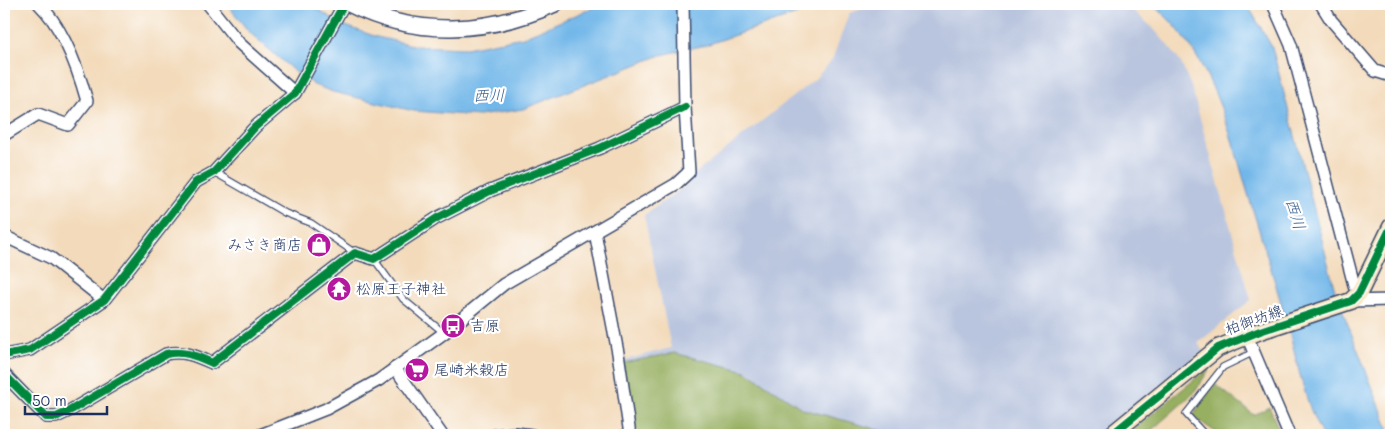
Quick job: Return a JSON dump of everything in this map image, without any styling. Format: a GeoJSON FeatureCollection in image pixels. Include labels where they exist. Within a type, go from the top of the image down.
{"type":"FeatureCollection","features":[{"type":"Feature","properties":{"kind":"main road"},"geometry":{"type":"LineString","coordinates":[[1355,297],[1391,227]]}},
{"type":"Feature","properties":{"kind":"main road","name":"柏御坊線"},"geometry":{"type":"LineString","coordinates":[[1111,435],[1218,348],[1253,333],[1355,297]]}},
{"type":"Feature","properties":{"kind":"street"},"geometry":{"type":"LineString","coordinates":[[4,135],[38,114],[68,125],[87,101],[68,51],[47,12],[39,4]]}},
{"type":"Feature","properties":{"kind":"street"},"geometry":{"type":"LineString","coordinates":[[208,4],[239,43],[296,89]]}},
{"type":"Feature","properties":{"kind":"street"},"geometry":{"type":"LineString","coordinates":[[4,355],[30,350],[104,300],[196,182],[214,172],[255,127],[296,89],[344,4]]}},
{"type":"Feature","properties":{"kind":"street"},"geometry":{"type":"LineString","coordinates":[[349,4],[365,12],[413,26],[475,28],[517,19],[555,4]]}},
{"type":"Feature","properties":{"kind":"street"},"geometry":{"type":"LineString","coordinates":[[260,435],[326,409],[379,380],[444,332],[504,284],[676,184],[689,172],[685,107],[683,4]]}},
{"type":"Feature","properties":{"kind":"street"},"geometry":{"type":"LineString","coordinates":[[1272,4],[1291,45],[1354,285],[1355,297],[1391,300]]}},
{"type":"Feature","properties":{"kind":"street"},"geometry":{"type":"LineString","coordinates":[[1321,4],[1331,20],[1375,71],[1391,76]]}},
{"type":"Feature","properties":{"kind":"street"},"geometry":{"type":"LineString","coordinates":[[4,374],[46,417],[56,417],[166,354],[177,352],[192,354],[212,363],[355,253],[374,259],[437,218],[490,191],[600,148],[685,107]]}},
{"type":"Feature","properties":{"kind":"street"},"geometry":{"type":"LineString","coordinates":[[595,232],[618,353],[630,435]]}},
{"type":"Feature","properties":{"kind":"street"},"geometry":{"type":"LineString","coordinates":[[4,236],[51,258],[104,300]]}},
{"type":"Feature","properties":{"kind":"street"},"geometry":{"type":"LineString","coordinates":[[1253,333],[1254,352],[1289,435]]}},
{"type":"Feature","properties":{"kind":"street"},"geometry":{"type":"LineString","coordinates":[[395,368],[442,435]]}},
{"type":"Feature","properties":{"kind":"street"},"geometry":{"type":"LineString","coordinates":[[496,435],[516,433],[532,435]]}},
{"type":"Feature","properties":{"kind":"lane"},"geometry":{"type":"LineString","coordinates":[[214,172],[285,213],[311,223],[355,253]]}},
{"type":"Feature","properties":{"kind":"lane"},"geometry":{"type":"LineString","coordinates":[[374,259],[404,299],[444,332]]}},
{"type":"Feature","properties":{"kind":"lane"},"geometry":{"type":"LineString","coordinates":[[1205,435],[1186,414],[1223,367],[1254,352]]}},
{"type":"Feature","properties":{"kind":"shaded area"},"geometry":{"type":"Polygon","coordinates":[[[879,4],[1124,4],[1136,13],[1153,28],[1171,49],[1181,63],[1191,86],[1251,300],[1198,343],[1203,351],[1099,435],[638,435],[624,360],[671,348],[644,215],[686,186],[696,173],[815,79],[832,60],[849,13],[879,4]]]}},
{"type":"Feature","properties":{"kind":"green space"},"geometry":{"type":"Polygon","coordinates":[[[674,353],[746,371],[803,409],[897,435],[635,435],[623,363],[674,353]]]}},
{"type":"Feature","properties":{"kind":"green space"},"geometry":{"type":"Polygon","coordinates":[[[1211,366],[1195,392],[1146,435],[1126,435],[1211,366]]]}},
{"type":"Feature","properties":{"kind":"green space"},"geometry":{"type":"Polygon","coordinates":[[[1215,384],[1254,415],[1269,407],[1282,435],[1220,435],[1192,416],[1215,384]]]}},
{"type":"Feature","properties":{"kind":"water","name":"西川"},"geometry":{"type":"Polygon","coordinates":[[[227,4],[309,4],[343,25],[377,37],[417,46],[466,48],[523,37],[602,4],[826,4],[706,45],[661,55],[523,109],[479,116],[414,111],[333,92],[314,85],[295,72],[249,32],[227,4]]]}},
{"type":"Feature","properties":{"kind":"water","name":"西川"},"geometry":{"type":"Polygon","coordinates":[[[1152,4],[1247,4],[1272,47],[1336,294],[1391,435],[1322,435],[1306,397],[1275,283],[1235,150],[1216,96],[1190,46],[1173,24],[1152,4]]]}},
{"type":"Feature","properties":{"kind":"cycle path"},"geometry":{"type":"LineString","coordinates":[[4,355],[30,350],[104,300],[196,182],[214,172],[255,127],[295,93],[344,4]]}},
{"type":"Feature","properties":{"kind":"cycle path"},"geometry":{"type":"LineString","coordinates":[[4,374],[46,417],[56,417],[166,354],[184,353],[212,363],[355,253],[374,259],[437,218],[490,191],[600,148],[685,107]]}},
{"type":"Feature","properties":{"kind":"cycle path"},"geometry":{"type":"LineString","coordinates":[[1111,435],[1218,348],[1260,331],[1351,301],[1359,293],[1391,227]]}},
{"type":"Feature","properties":{"kind":"place","name":"みさき商店"},"geometry":{"type":"Point","coordinates":[319,245]}},
{"type":"Feature","properties":{"kind":"place","name":"松原王子神社"},"geometry":{"type":"Point","coordinates":[339,289]}},
{"type":"Feature","properties":{"kind":"place","name":"吉原"},"geometry":{"type":"Point","coordinates":[453,326]}},
{"type":"Feature","properties":{"kind":"place","name":"尾崎米穀店"},"geometry":{"type":"Point","coordinates":[417,370]}}]}
